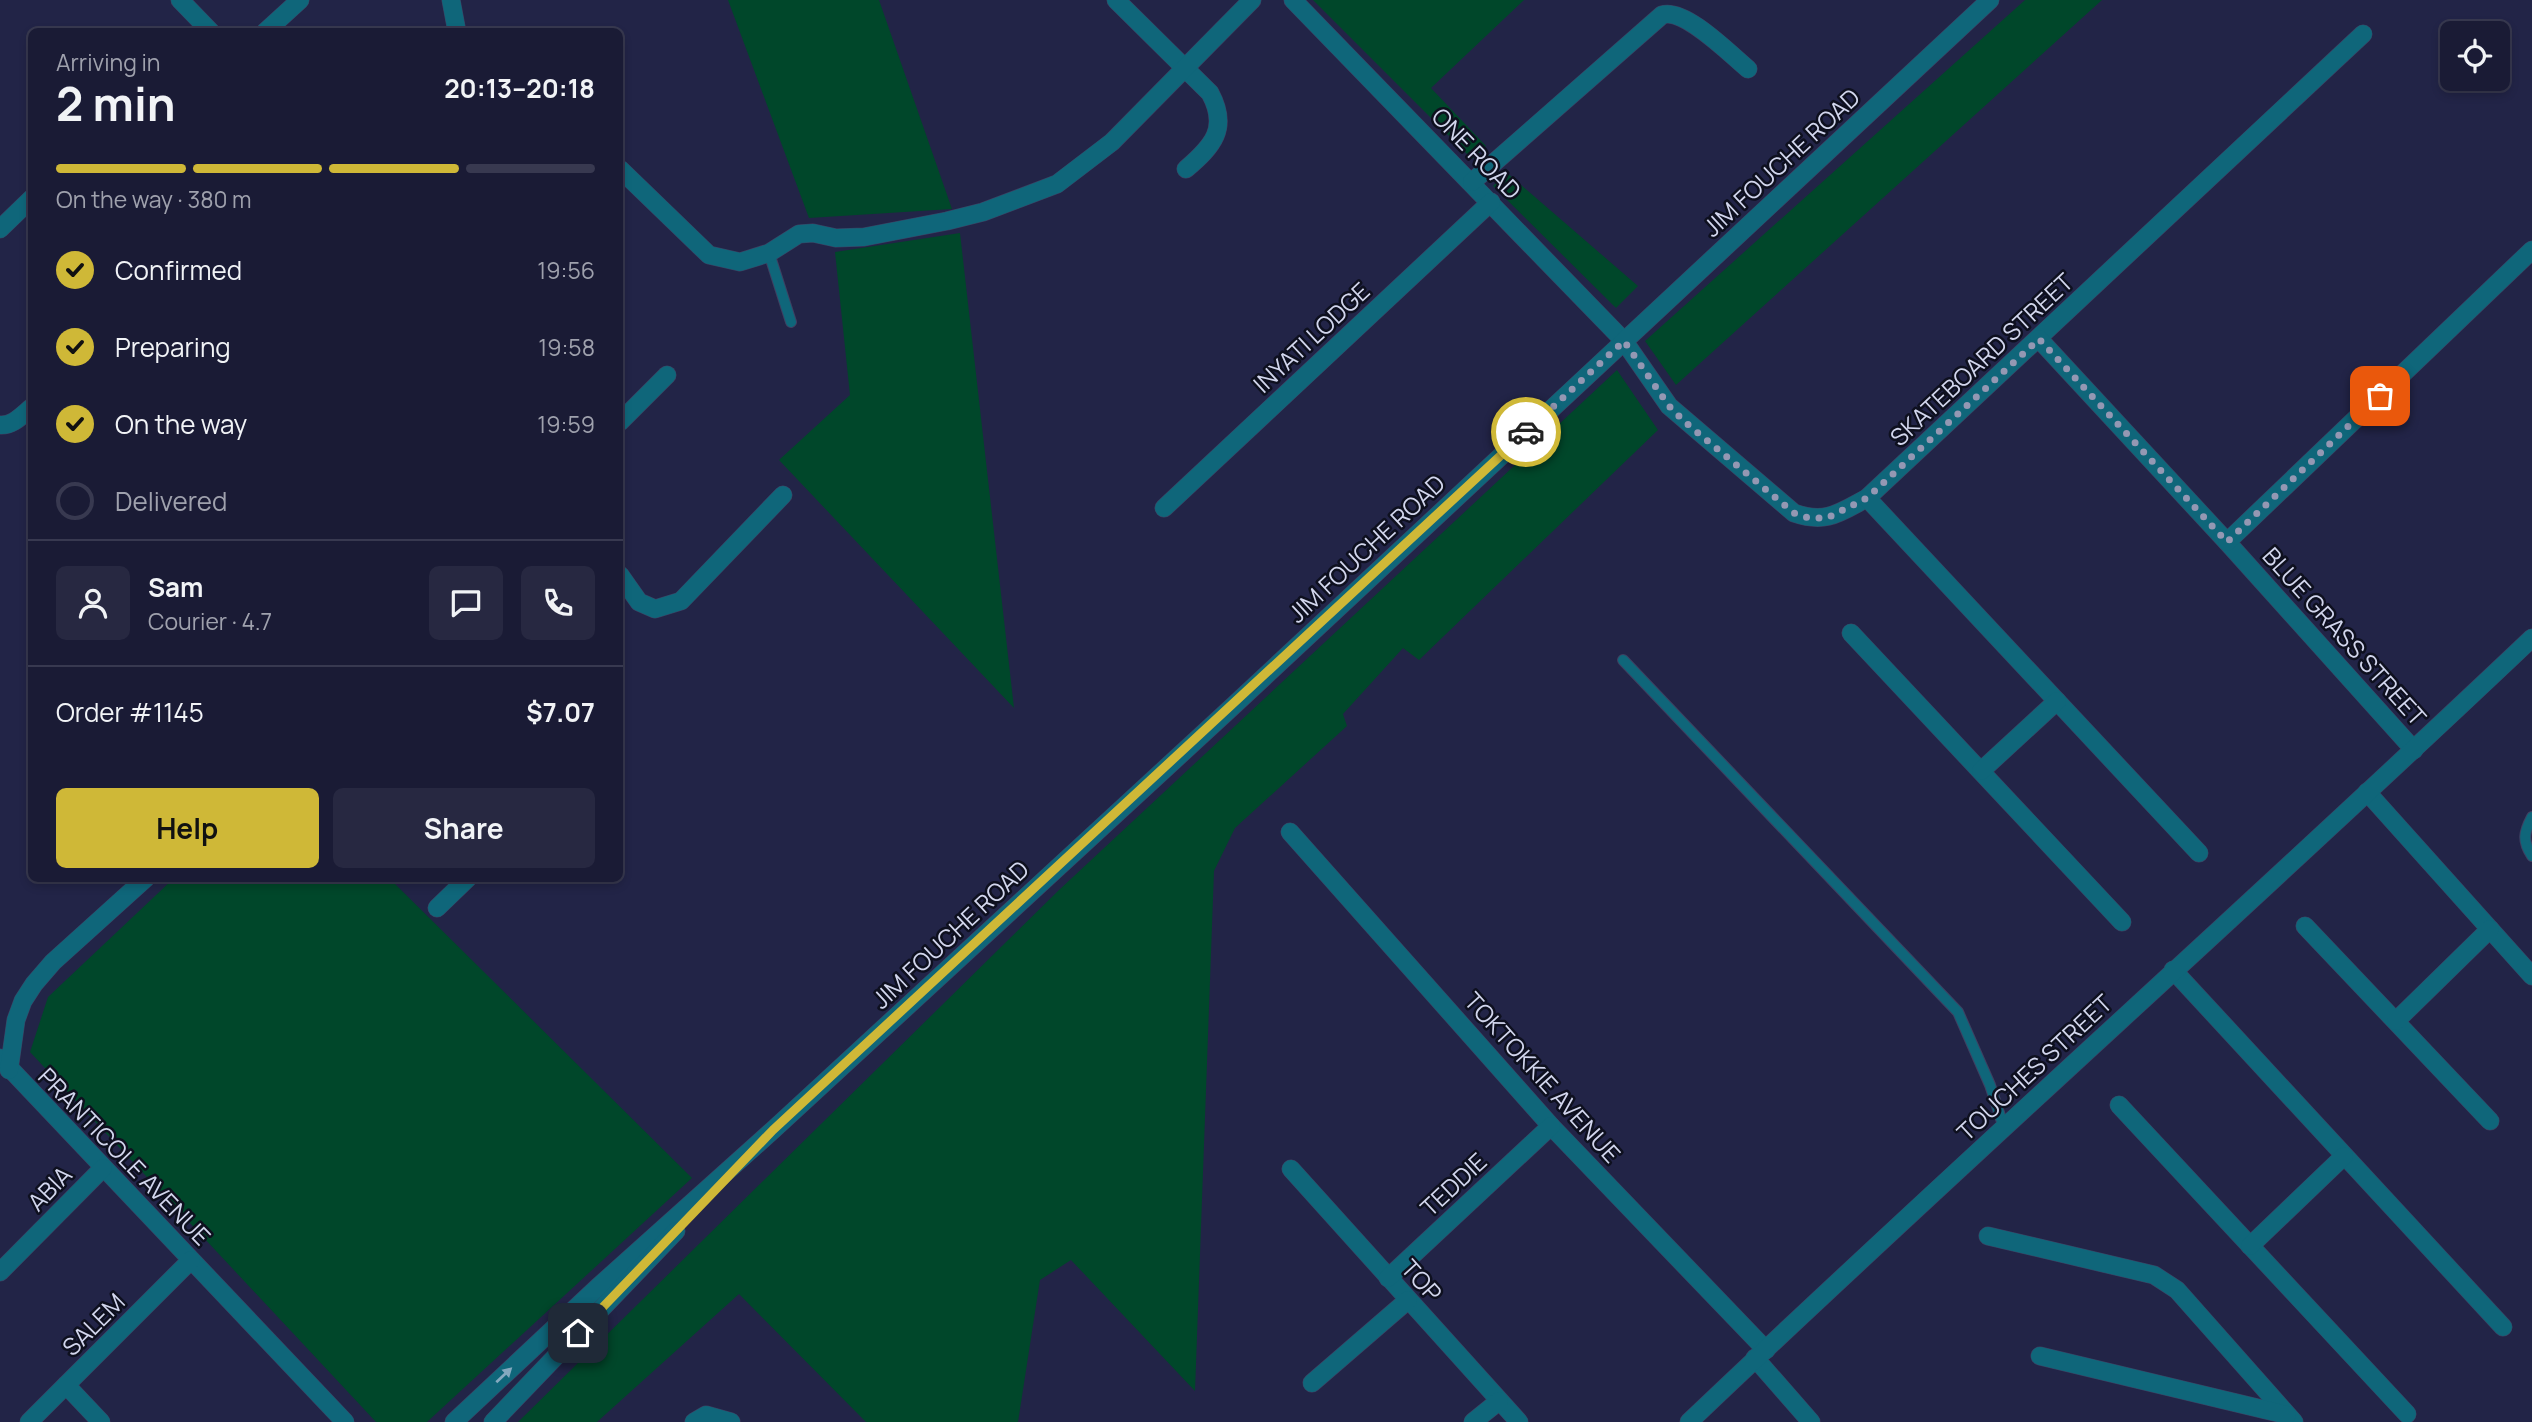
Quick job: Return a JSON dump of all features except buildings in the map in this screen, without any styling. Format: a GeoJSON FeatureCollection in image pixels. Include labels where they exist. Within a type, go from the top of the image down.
{"type":"FeatureCollection","features":[{"type":"Feature","properties":{"kind":"street"},"geometry":{"type":"LineString","coordinates":[[180,0],[207,28]]}},
{"type":"Feature","properties":{"kind":"street"},"geometry":{"type":"LineString","coordinates":[[269,28],[300,0]]}},
{"type":"Feature","properties":{"kind":"street"},"geometry":{"type":"LineString","coordinates":[[451,0],[456,28]]}},
{"type":"Feature","properties":{"kind":"street"},"geometry":{"type":"LineString","coordinates":[[1116,0],[1210,93],[1219,110],[1220,127],[1201,156],[1186,169]]}},
{"type":"Feature","properties":{"kind":"street"},"geometry":{"type":"LineString","coordinates":[[623,172],[709,255],[740,262],[769,253],[799,234],[813,233],[836,238],[864,237],[983,212],[1056,184],[1112,142],[1252,0]]}},
{"type":"Feature","properties":{"kind":"street","name":"ONE ROAD"},"geometry":{"type":"LineString","coordinates":[[1293,0],[1624,341]]}},
{"type":"Feature","properties":{"kind":"street","name":"JIM FOUCHE ROAD"},"geometry":{"type":"LineString","coordinates":[[454,1422],[1222,716],[1990,0]]}},
{"type":"Feature","properties":{"kind":"street"},"geometry":{"type":"LineString","coordinates":[[1472,182],[1668,12],[1681,16],[1703,31],[1748,69]]}},
{"type":"Feature","properties":{"kind":"street","name":"SKATEBOARD STREET"},"geometry":{"type":"LineString","coordinates":[[1624,341],[1669,406],[1794,513],[1809,518],[1827,518],[1867,498],[2363,34]]}},
{"type":"Feature","properties":{"kind":"street"},"geometry":{"type":"LineString","coordinates":[[0,229],[28,202]]}},
{"type":"Feature","properties":{"kind":"street","name":"INYATI LODGE"},"geometry":{"type":"LineString","coordinates":[[1164,508],[1490,202]]}},
{"type":"Feature","properties":{"kind":"street"},"geometry":{"type":"LineString","coordinates":[[2227,542],[2532,250]]}},
{"type":"Feature","properties":{"kind":"street","name":"BLUE GRASS STREET"},"geometry":{"type":"LineString","coordinates":[[2039,339],[2414,750]]}},
{"type":"Feature","properties":{"kind":"street"},"geometry":{"type":"LineString","coordinates":[[623,419],[667,375]]}},
{"type":"Feature","properties":{"kind":"street"},"geometry":{"type":"LineString","coordinates":[[0,425],[5,426],[28,410]]}},
{"type":"Feature","properties":{"kind":"street"},"geometry":{"type":"LineString","coordinates":[[623,579],[639,602],[654,609],[681,601],[783,495]]}},
{"type":"Feature","properties":{"kind":"street"},"geometry":{"type":"LineString","coordinates":[[1867,498],[2199,853]]}},
{"type":"Feature","properties":{"kind":"street"},"geometry":{"type":"LineString","coordinates":[[1852,633],[2122,922]]}},
{"type":"Feature","properties":{"kind":"street","name":"TOUCHES STREET"},"geometry":{"type":"LineString","coordinates":[[1689,1422],[2532,638]]}},
{"type":"Feature","properties":{"kind":"street"},"geometry":{"type":"LineString","coordinates":[[1981,771],[2057,701]]}},
{"type":"Feature","properties":{"kind":"street"},"geometry":{"type":"LineString","coordinates":[[2367,792],[2532,976]]}},
{"type":"Feature","properties":{"kind":"street","name":"TOKTOKKIE AVENUE"},"geometry":{"type":"LineString","coordinates":[[1290,832],[1760,1354],[1811,1422]]}},
{"type":"Feature","properties":{"kind":"street","name":"PRANTICOLE AVENUE"},"geometry":{"type":"LineString","coordinates":[[142,882],[53,962],[34,984],[23,1001],[16,1020],[5,1064],[345,1422]]}},
{"type":"Feature","properties":{"kind":"street"},"geometry":{"type":"LineString","coordinates":[[437,908],[464,882]]}},
{"type":"Feature","properties":{"kind":"street"},"geometry":{"type":"LineString","coordinates":[[2305,926],[2490,1121]]}},
{"type":"Feature","properties":{"kind":"street"},"geometry":{"type":"LineString","coordinates":[[2396,1021],[2490,929]]}},
{"type":"Feature","properties":{"kind":"street"},"geometry":{"type":"LineString","coordinates":[[2173,970],[2503,1327]]}},
{"type":"Feature","properties":{"kind":"street"},"geometry":{"type":"LineString","coordinates":[[2119,1105],[2407,1414]]}},
{"type":"Feature","properties":{"kind":"street","name":"TEDDIE"},"geometry":{"type":"LineString","coordinates":[[1388,1278],[1552,1126]]}},
{"type":"Feature","properties":{"kind":"street","name":"JIM FOUCHE ROAD"},"geometry":{"type":"LineString","coordinates":[[493,1422],[773,1130]]}},
{"type":"Feature","properties":{"kind":"street"},"geometry":{"type":"LineString","coordinates":[[2250,1246],[2344,1156]]}},
{"type":"Feature","properties":{"kind":"street","name":"ABIA"},"geometry":{"type":"LineString","coordinates":[[0,1272],[103,1168]]}},
{"type":"Feature","properties":{"kind":"street","name":"TOP"},"geometry":{"type":"LineString","coordinates":[[1291,1169],[1519,1422]]}},
{"type":"Feature","properties":{"kind":"street"},"geometry":{"type":"LineString","coordinates":[[1988,1236],[2154,1275],[2166,1282],[2177,1290],[2291,1418]]}},
{"type":"Feature","properties":{"kind":"street","name":"SALEM"},"geometry":{"type":"LineString","coordinates":[[29,1422],[191,1260]]}},
{"type":"Feature","properties":{"kind":"street"},"geometry":{"type":"LineString","coordinates":[[1312,1383],[1408,1300]]}},
{"type":"Feature","properties":{"kind":"street"},"geometry":{"type":"LineString","coordinates":[[2040,1356],[2291,1418]]}},
{"type":"Feature","properties":{"kind":"street"},"geometry":{"type":"LineString","coordinates":[[66,1385],[102,1422]]}},
{"type":"Feature","properties":{"kind":"street"},"geometry":{"type":"LineString","coordinates":[[1473,1422],[1499,1401]]}},
{"type":"Feature","properties":{"kind":"street"},"geometry":{"type":"LineString","coordinates":[[694,1422],[706,1415],[731,1422]]}},
{"type":"Feature","properties":{"kind":"lane"},"geometry":{"type":"LineString","coordinates":[[769,253],[791,322]]}},
{"type":"Feature","properties":{"kind":"lane"},"geometry":{"type":"LineString","coordinates":[[1623,660],[1958,1012],[1990,1084],[2004,1129]]}},
{"type":"Feature","properties":{"kind":"lane"},"geometry":{"type":"LineString","coordinates":[[2532,817],[2525,830],[2524,839],[2532,856]]}},
{"type":"Feature","properties":{"kind":"green space"},"geometry":{"type":"Polygon","coordinates":[[[728,0],[879,0],[952,209],[809,218],[728,0]]]}},
{"type":"Feature","properties":{"kind":"green space"},"geometry":{"type":"Polygon","coordinates":[[[1313,0],[1524,0],[1431,88],[1486,146],[1472,159],[1313,0]]]}},
{"type":"Feature","properties":{"kind":"green space"},"geometry":{"type":"Polygon","coordinates":[[[2025,0],[2102,0],[1676,385],[1645,341],[2025,0]]]}},
{"type":"Feature","properties":{"kind":"green space"},"geometry":{"type":"Polygon","coordinates":[[[1506,172],[1638,286],[1616,308],[1493,186],[1506,172]]]}},
{"type":"Feature","properties":{"kind":"green space"},"geometry":{"type":"Polygon","coordinates":[[[960,233],[1014,708],[779,460],[850,395],[835,252],[960,233]]]}},
{"type":"Feature","properties":{"kind":"green space"},"geometry":{"type":"Polygon","coordinates":[[[1617,370],[1658,430],[1419,660],[1403,648],[1343,714],[1347,726],[1235,828],[1214,871],[1195,1391],[1071,1260],[1040,1280],[1018,1422],[866,1422],[739,1294],[597,1422],[518,1422],[1059,890],[1617,370]]]}},
{"type":"Feature","properties":{"kind":"green space"},"geometry":{"type":"Polygon","coordinates":[[[170,882],[393,882],[692,1178],[427,1422],[376,1422],[30,1052],[48,997],[170,882]]]}},
{"type":"Feature","properties":{"kind":"way so far"},"geometry":{"type":"LineString","coordinates":[[1526,432],[1624,341],[1669,406],[1685,422],[1794,513],[1809,518],[1827,518],[1867,498],[2039,339],[2227,542],[2380,396]]}},
{"type":"Feature","properties":{"kind":"route"},"geometry":{"type":"LineString","coordinates":[[578,1333],[773,1130],[1526,432]]}}]}
